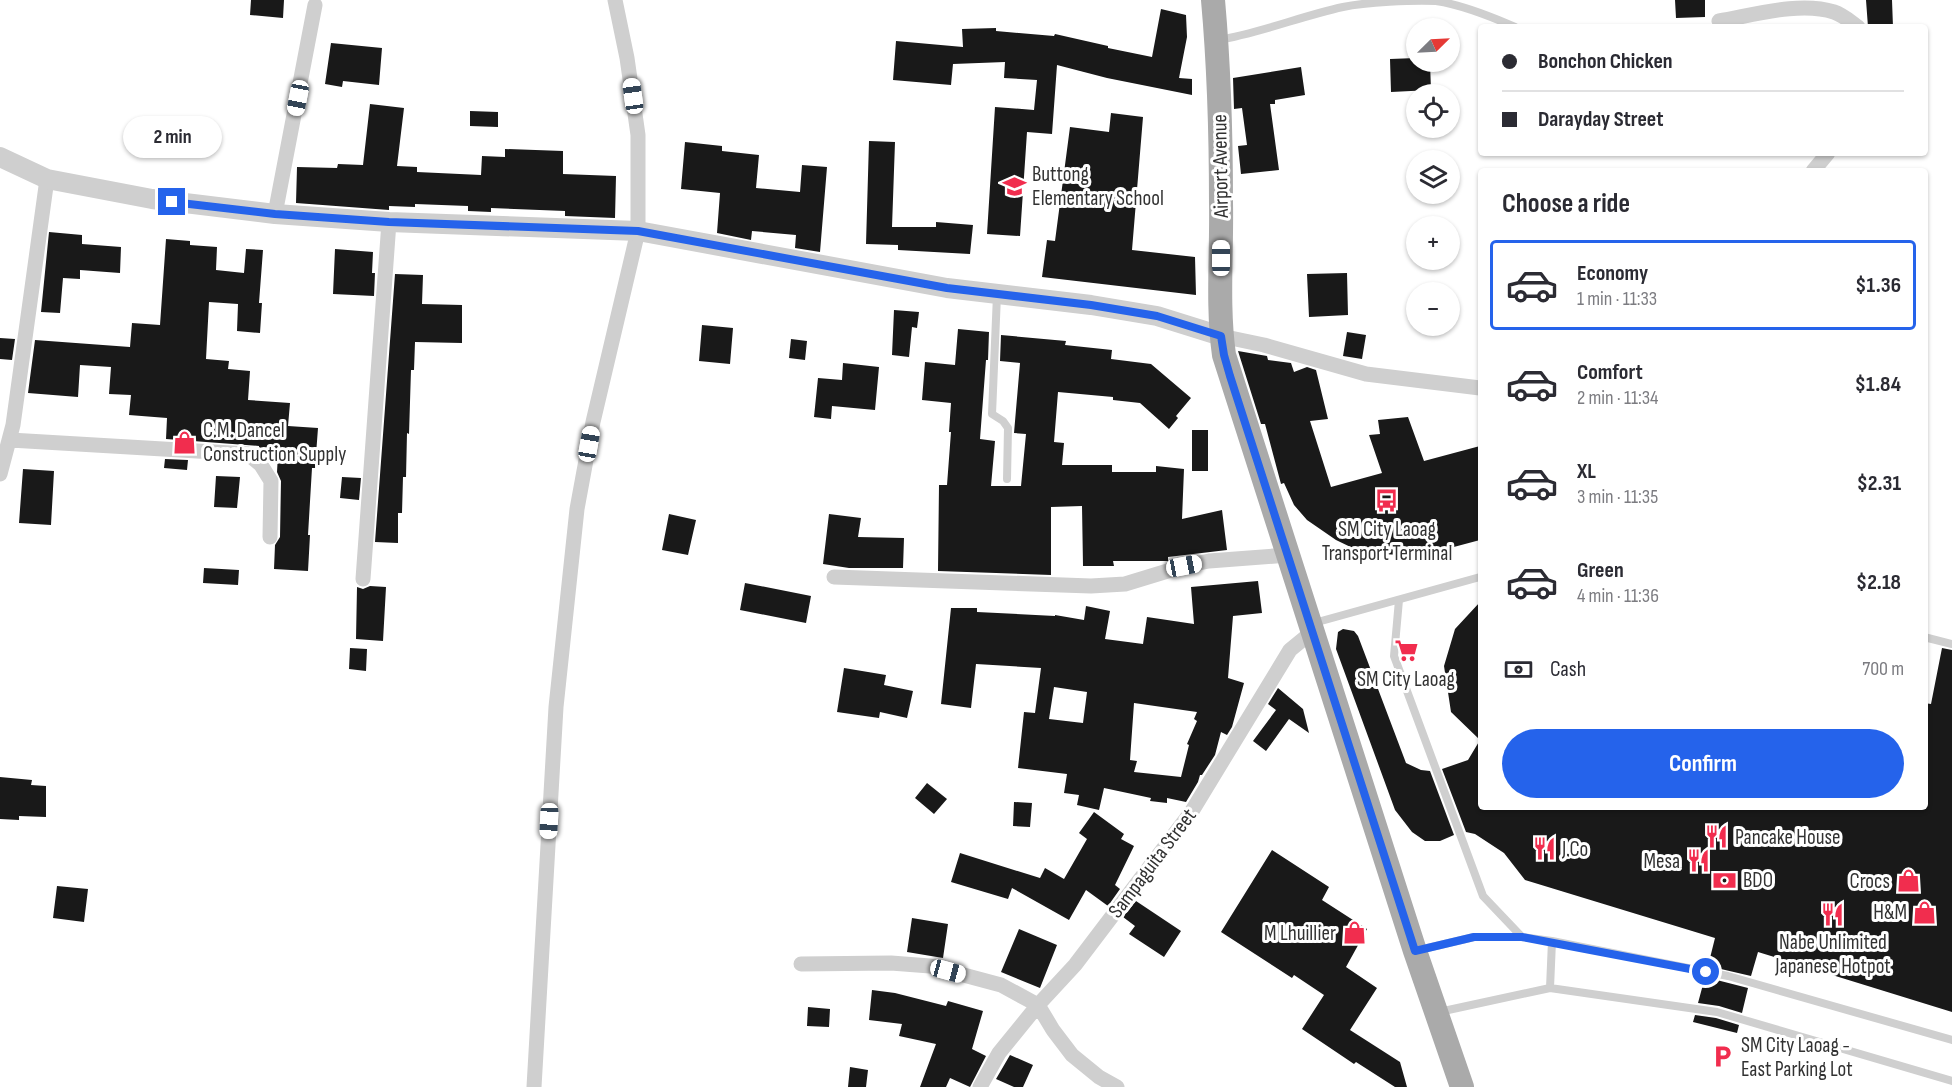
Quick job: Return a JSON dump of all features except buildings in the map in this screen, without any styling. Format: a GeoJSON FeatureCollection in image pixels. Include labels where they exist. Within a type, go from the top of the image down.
{"type":"FeatureCollection","features":[{"type":"Feature","properties":{"kind":"main road","name":"Airport Avenue"},"geometry":{"type":"LineString","coordinates":[[1213,0],[1221,203],[1221,336],[1224,355],[1415,951],[1462,1087]]}},
{"type":"Feature","properties":{"kind":"street"},"geometry":{"type":"LineString","coordinates":[[534,1087],[556,707],[573,543],[593,422],[638,231],[638,135],[627,58],[615,0]]}},
{"type":"Feature","properties":{"kind":"street"},"geometry":{"type":"LineString","coordinates":[[275,214],[315,5]]}},
{"type":"Feature","properties":{"kind":"street"},"geometry":{"type":"LineString","coordinates":[[1719,21],[1799,8],[1821,8],[1837,13],[1854,24]]}},
{"type":"Feature","properties":{"kind":"street"},"geometry":{"type":"LineString","coordinates":[[1816,168],[1826,156]]}},
{"type":"Feature","properties":{"kind":"street"},"geometry":{"type":"LineString","coordinates":[[0,157],[47,179],[152,199],[275,214],[389,222],[638,231],[884,277],[1157,316],[1221,336],[1264,345],[1366,374],[1478,388]]}},
{"type":"Feature","properties":{"kind":"street"},"geometry":{"type":"LineString","coordinates":[[0,474],[10,440],[47,179]]}},
{"type":"Feature","properties":{"kind":"street"},"geometry":{"type":"LineString","coordinates":[[363,579],[389,222]]}},
{"type":"Feature","properties":{"kind":"street"},"geometry":{"type":"LineString","coordinates":[[10,440],[248,454],[261,465],[271,481],[270,537]]}},
{"type":"Feature","properties":{"kind":"street"},"geometry":{"type":"LineString","coordinates":[[834,577],[1092,586],[1125,584],[1209,561],[1288,555]]}},
{"type":"Feature","properties":{"kind":"street","name":"Sampaguita Street"},"geometry":{"type":"LineString","coordinates":[[980,1087],[999,1053],[1038,1005],[1075,965],[1192,811],[1290,650],[1311,628]]}},
{"type":"Feature","properties":{"kind":"street"},"geometry":{"type":"LineString","coordinates":[[801,964],[891,963],[930,966],[1001,985],[1038,1005],[1072,1055],[1099,1077],[1117,1087]]}},
{"type":"Feature","properties":{"kind":"lane"},"geometry":{"type":"LineString","coordinates":[[1216,40],[1244,36],[1344,7],[1385,2],[1435,0],[1508,24]]}},
{"type":"Feature","properties":{"kind":"lane"},"geometry":{"type":"LineString","coordinates":[[997,294],[992,414],[1008,428],[1007,479]]}},
{"type":"Feature","properties":{"kind":"lane"},"geometry":{"type":"LineString","coordinates":[[1311,628],[1478,578]]}},
{"type":"Feature","properties":{"kind":"lane"},"geometry":{"type":"LineString","coordinates":[[1399,600],[1394,656],[1483,896],[1522,937]]}},
{"type":"Feature","properties":{"kind":"lane"},"geometry":{"type":"LineString","coordinates":[[1928,638],[1952,644]]}},
{"type":"Feature","properties":{"kind":"lane"},"geometry":{"type":"LineString","coordinates":[[1415,951],[1474,937],[1522,937],[1552,941],[1728,976],[1952,1040]]}},
{"type":"Feature","properties":{"kind":"lane"},"geometry":{"type":"LineString","coordinates":[[1550,988],[1552,941]]}},
{"type":"Feature","properties":{"kind":"lane"},"geometry":{"type":"LineString","coordinates":[[1438,1013],[1550,988],[1717,1012],[1952,1081]]}},
{"type":"Feature","properties":{"kind":"place","name":"Buttong Elementary School"},"geometry":{"type":"Point","coordinates":[1014,186]}},
{"type":"Feature","properties":{"kind":"place","name":"C.M. Dancel Construction Supply"},"geometry":{"type":"Point","coordinates":[185,442]}},
{"type":"Feature","properties":{"kind":"place","name":"SM City Laoag Transport Terminal"},"geometry":{"type":"Point","coordinates":[1387,501]}},
{"type":"Feature","properties":{"kind":"place","name":"SM City Laoag"},"geometry":{"type":"Point","coordinates":[1406,651]}},
{"type":"Feature","properties":{"kind":"place","name":"Pancake House"},"geometry":{"type":"Point","coordinates":[1717,837]}},
{"type":"Feature","properties":{"kind":"place","name":"J.Co"},"geometry":{"type":"Point","coordinates":[1544,849]}},
{"type":"Feature","properties":{"kind":"place","name":"Mesa"},"geometry":{"type":"Point","coordinates":[1698,861]}},
{"type":"Feature","properties":{"kind":"place","name":"BDO"},"geometry":{"type":"Point","coordinates":[1725,880]}},
{"type":"Feature","properties":{"kind":"place","name":"Crocs"},"geometry":{"type":"Point","coordinates":[1908,881]}},
{"type":"Feature","properties":{"kind":"place","name":"H&M"},"geometry":{"type":"Point","coordinates":[1925,912]}},
{"type":"Feature","properties":{"kind":"place","name":"Nabe Unlimited Japanese Hotpot"},"geometry":{"type":"Point","coordinates":[1833,914]}},
{"type":"Feature","properties":{"kind":"place","name":"M Lhuillier"},"geometry":{"type":"Point","coordinates":[1354,933]}},
{"type":"Feature","properties":{"kind":"place","name":"SM City Laoag - East Parking Lot"},"geometry":{"type":"Point","coordinates":[1723,1057]}},
{"type":"Feature","properties":{"kind":"route"},"geometry":{"type":"LineString","coordinates":[[172,202],[275,214],[389,222],[638,231],[947,288],[1091,305],[1157,316],[1221,336],[1230,376],[1415,951],[1474,937],[1522,937],[1706,972]]}}]}
